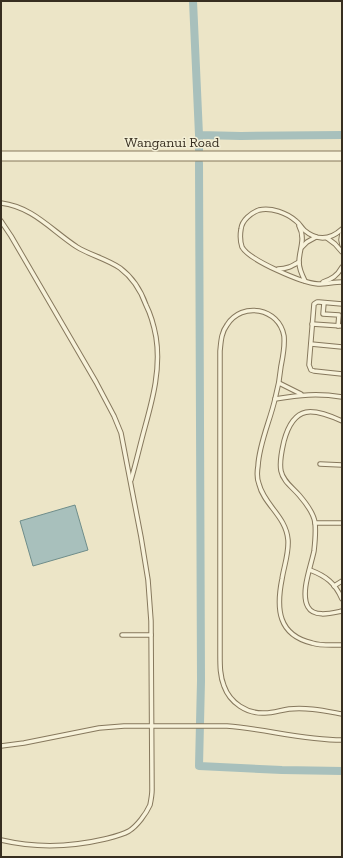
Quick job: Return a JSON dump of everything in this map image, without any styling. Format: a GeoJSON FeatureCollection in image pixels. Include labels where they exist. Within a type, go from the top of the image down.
{"type":"FeatureCollection","features":[{"type":"Feature","properties":{"kind":"street","name":"Wanganui Road"},"geometry":{"type":"LineString","coordinates":[[1,156],[342,156]]}},
{"type":"Feature","properties":{"kind":"lane"},"geometry":{"type":"LineString","coordinates":[[1,204],[9,204],[26,210],[83,251],[120,269],[132,280],[142,294],[151,316],[156,338],[158,364],[155,386],[131,481]]}},
{"type":"Feature","properties":{"kind":"lane"},"geometry":{"type":"LineString","coordinates":[[342,229],[336,234],[327,238],[316,237],[305,231],[296,221],[284,213],[270,209],[259,210],[248,216],[241,225],[240,236],[242,247],[250,255],[263,264],[276,270],[304,281],[318,284],[342,282]]}},
{"type":"Feature","properties":{"kind":"lane"},"geometry":{"type":"LineString","coordinates":[[1,221],[23,255],[92,375],[114,416],[121,433],[131,481],[150,598],[152,726],[152,790],[150,804],[145,815],[129,831],[93,842],[61,845],[42,846],[1,840]]}},
{"type":"Feature","properties":{"kind":"lane"},"geometry":{"type":"LineString","coordinates":[[296,221],[301,229],[303,238],[299,262],[304,281]]}},
{"type":"Feature","properties":{"kind":"lane"},"geometry":{"type":"LineString","coordinates":[[342,233],[342,245]]}},
{"type":"Feature","properties":{"kind":"lane"},"geometry":{"type":"LineString","coordinates":[[302,247],[316,237]]}},
{"type":"Feature","properties":{"kind":"lane"},"geometry":{"type":"LineString","coordinates":[[327,238],[342,252]]}},
{"type":"Feature","properties":{"kind":"lane"},"geometry":{"type":"LineString","coordinates":[[276,270],[285,270],[299,262]]}},
{"type":"Feature","properties":{"kind":"lane"},"geometry":{"type":"LineString","coordinates":[[318,284],[330,280],[338,274],[342,267]]}},
{"type":"Feature","properties":{"kind":"lane"},"geometry":{"type":"LineString","coordinates":[[342,304],[316,302],[314,304],[309,366],[312,370],[342,374]]}},
{"type":"Feature","properties":{"kind":"lane"},"geometry":{"type":"LineString","coordinates":[[312,324],[340,326],[339,315],[323,314],[324,303]]}},
{"type":"Feature","properties":{"kind":"lane"},"geometry":{"type":"LineString","coordinates":[[342,645],[312,644],[298,638],[290,634],[280,615],[280,591],[288,548],[288,539],[286,530],[280,518],[263,494],[259,485],[258,465],[279,383],[284,336],[276,320],[267,313],[257,310],[246,311],[234,316],[227,324],[222,335],[220,351],[220,655],[221,673],[224,686],[228,696],[236,704],[245,710],[254,713],[265,714],[290,709],[305,709],[342,714]]}},
{"type":"Feature","properties":{"kind":"lane"},"geometry":{"type":"LineString","coordinates":[[311,344],[342,347]]}},
{"type":"Feature","properties":{"kind":"lane"},"geometry":{"type":"LineString","coordinates":[[279,383],[302,395]]}},
{"type":"Feature","properties":{"kind":"lane"},"geometry":{"type":"LineString","coordinates":[[275,399],[315,394],[342,397]]}},
{"type":"Feature","properties":{"kind":"lane"},"geometry":{"type":"LineString","coordinates":[[342,421],[320,413],[306,412],[299,414],[288,427],[280,463],[281,472],[290,486],[304,501],[315,523],[314,548],[306,584],[307,605],[310,610],[317,613],[326,614],[342,611]]}},
{"type":"Feature","properties":{"kind":"lane"},"geometry":{"type":"LineString","coordinates":[[320,464],[342,465]]}},
{"type":"Feature","properties":{"kind":"lane"},"geometry":{"type":"LineString","coordinates":[[315,523],[342,523]]}},
{"type":"Feature","properties":{"kind":"lane"},"geometry":{"type":"LineString","coordinates":[[310,570],[320,574],[330,581],[342,599]]}},
{"type":"Feature","properties":{"kind":"lane"},"geometry":{"type":"LineString","coordinates":[[334,586],[342,581]]}},
{"type":"Feature","properties":{"kind":"lane"},"geometry":{"type":"LineString","coordinates":[[122,635],[151,635]]}},
{"type":"Feature","properties":{"kind":"lane"},"geometry":{"type":"LineString","coordinates":[[1,746],[24,743],[99,728],[124,726],[227,726],[329,740],[342,740]]}},
{"type":"Feature","properties":{"kind":"water"},"geometry":{"type":"Polygon","coordinates":[[[75,505],[88,550],[33,566],[20,521],[75,505]]]}},
{"type":"Feature","properties":{"kind":"waterway"},"geometry":{"type":"LineString","coordinates":[[193,1],[199,135],[342,135]]}},
{"type":"Feature","properties":{"kind":"waterway"},"geometry":{"type":"LineString","coordinates":[[199,135],[199,150]]}},
{"type":"Feature","properties":{"kind":"waterway"},"geometry":{"type":"LineString","coordinates":[[199,163],[201,681],[199,766],[342,771]]}}]}
